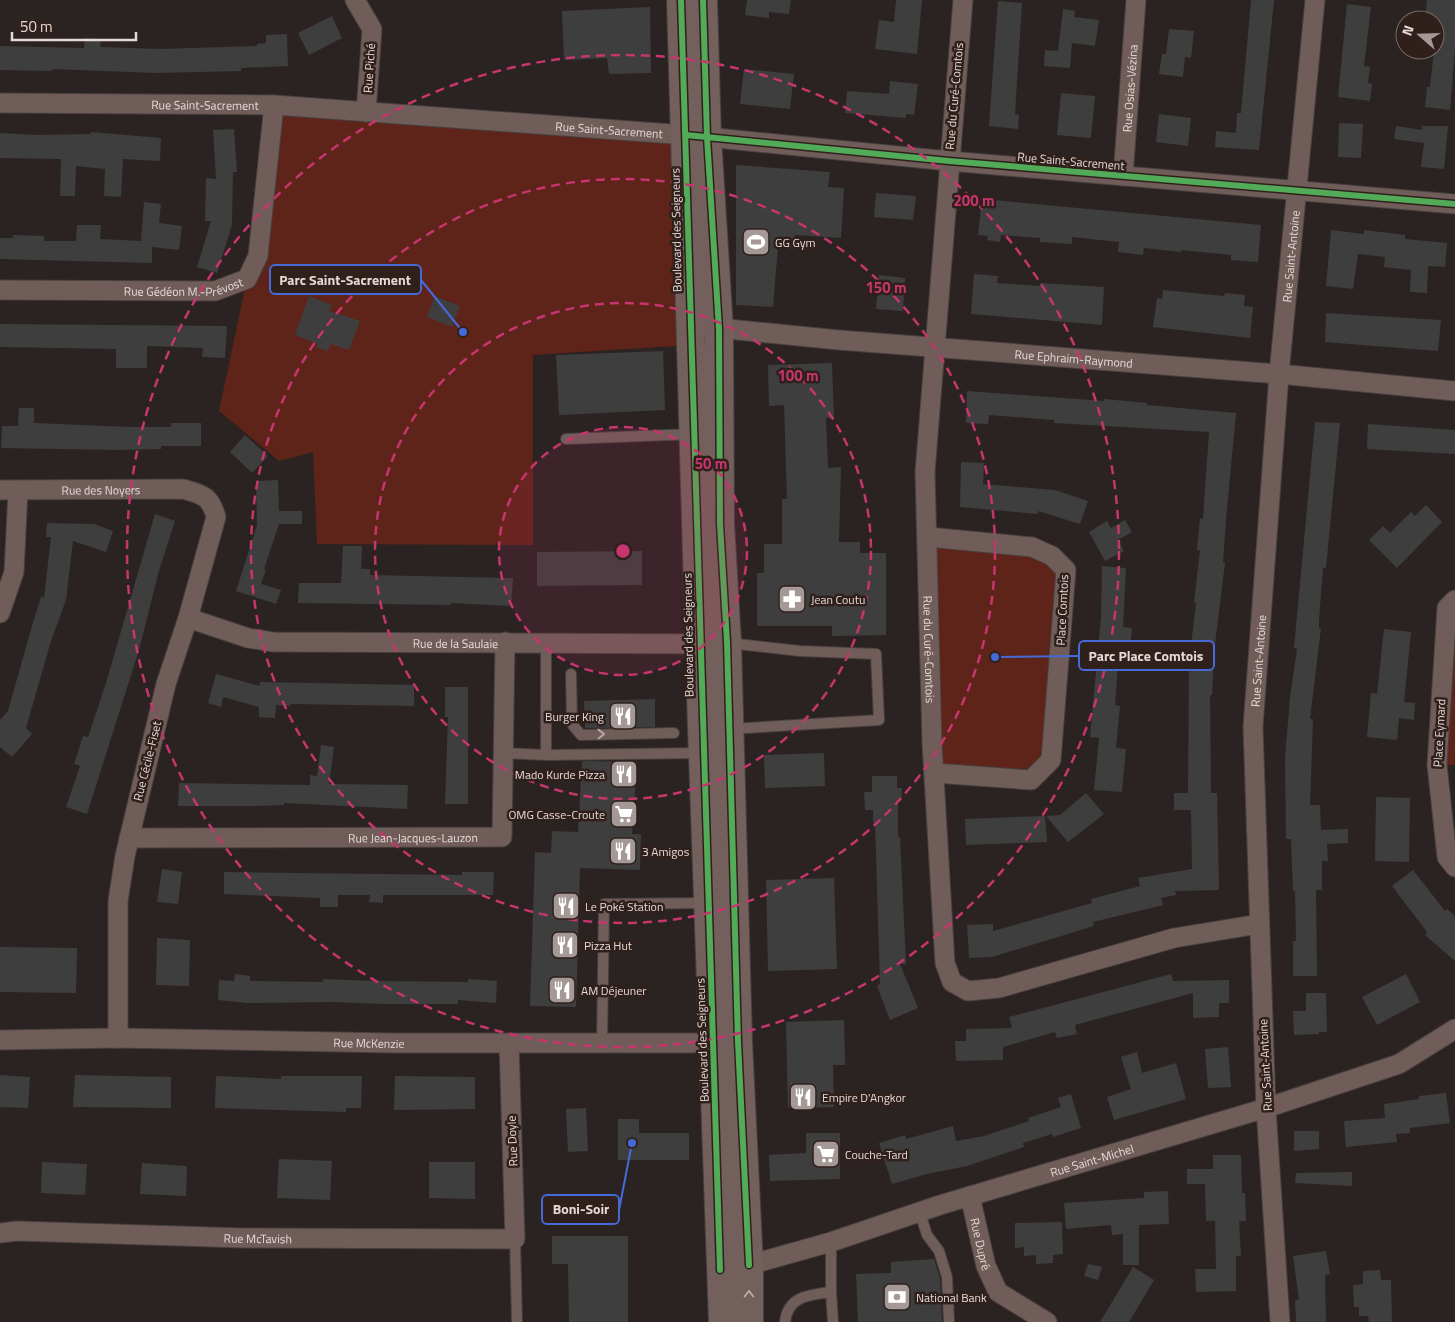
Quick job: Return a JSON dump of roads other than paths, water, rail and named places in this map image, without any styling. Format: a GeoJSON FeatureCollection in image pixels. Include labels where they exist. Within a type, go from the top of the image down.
{"type":"FeatureCollection","features":[{"type":"Feature","properties":{"kind":"main road","name":"Boulevard des Seigneurs"},"geometry":{"type":"LineString","coordinates":[[692,10],[697,136],[719,329],[720,524],[727,642],[713,733],[710,903],[749,1265],[749,1322]]}},
{"type":"Feature","properties":{"kind":"main road","name":"Boulevard des Seigneurs"},"geometry":{"type":"LineString","coordinates":[[697,136],[686,216],[695,434],[700,644],[713,733],[726,1043],[720,1270],[723,1322]]}},
{"type":"Feature","properties":{"kind":"street","name":"Rue Piché"},"geometry":{"type":"LineString","coordinates":[[355,0],[372,29],[366,112]]}},
{"type":"Feature","properties":{"kind":"street","name":"Rue du Curé-Comtois"},"geometry":{"type":"LineString","coordinates":[[963,0],[925,472],[935,773],[944,963],[952,982],[968,990],[999,988],[1174,938],[1259,924]]}},
{"type":"Feature","properties":{"kind":"street","name":"Rue Osias-Vézina"},"geometry":{"type":"LineString","coordinates":[[1123,176],[1136,0]]}},
{"type":"Feature","properties":{"kind":"street","name":"Rue Saint-Antoine"},"geometry":{"type":"LineString","coordinates":[[1280,1322],[1266,1108],[1254,727],[1279,374],[1295,190],[1315,0]]}},
{"type":"Feature","properties":{"kind":"street","name":"Rue Saint-Sacrement"},"geometry":{"type":"LineString","coordinates":[[0,102],[274,105],[697,136],[949,162],[1455,204]]}},
{"type":"Feature","properties":{"kind":"street","name":"Rue Gédéon M.-Prévost"},"geometry":{"type":"LineString","coordinates":[[0,290],[215,291],[247,279],[258,256],[274,105]]}},
{"type":"Feature","properties":{"kind":"street","name":"Rue Ephraim-Raymond"},"geometry":{"type":"LineString","coordinates":[[691,325],[719,329],[1279,374],[1455,391]]}},
{"type":"Feature","properties":{"kind":"street","name":"Rue des Noyers"},"geometry":{"type":"LineString","coordinates":[[9,491],[184,489],[202,494]]}},
{"type":"Feature","properties":{"kind":"street"},"geometry":{"type":"LineString","coordinates":[[0,613],[14,572],[9,491]]}},
{"type":"Feature","properties":{"kind":"street","name":"Rue Cécile-Fiset"},"geometry":{"type":"LineString","coordinates":[[118,1038],[118,901],[129,838],[166,684],[188,618],[216,517],[212,502],[202,494]]}},
{"type":"Feature","properties":{"kind":"street","name":"Place Comtois"},"geometry":{"type":"LineString","coordinates":[[928,537],[1032,547],[1052,556],[1066,570],[1051,760],[1032,780],[935,773]]}},
{"type":"Feature","properties":{"kind":"street","name":"Place Eymard"},"geometry":{"type":"LineString","coordinates":[[1455,600],[1447,608],[1437,765],[1447,857],[1455,867]]}},
{"type":"Feature","properties":{"kind":"street","name":"Rue de la Saulaie"},"geometry":{"type":"LineString","coordinates":[[188,618],[248,638],[273,642],[505,642],[546,645],[700,644],[727,642]]}},
{"type":"Feature","properties":{"kind":"street","name":"Rue Jean-Jacques-Lauzon"},"geometry":{"type":"LineString","coordinates":[[129,838],[502,837],[505,642]]}},
{"type":"Feature","properties":{"kind":"street","name":"Rue Saint-Michel"},"geometry":{"type":"LineString","coordinates":[[720,1270],[749,1265],[831,1242],[970,1196],[1266,1108],[1399,1064],[1455,1029]]}},
{"type":"Feature","properties":{"kind":"street","name":"Rue McKenzie"},"geometry":{"type":"LineString","coordinates":[[0,1040],[118,1038],[510,1044],[726,1043]]}},
{"type":"Feature","properties":{"kind":"street","name":"Rue Doyle"},"geometry":{"type":"LineString","coordinates":[[510,1044],[515,1239]]}},
{"type":"Feature","properties":{"kind":"street","name":"Rue Dupré"},"geometry":{"type":"LineString","coordinates":[[970,1196],[986,1266],[998,1292],[1047,1322]]}},
{"type":"Feature","properties":{"kind":"street","name":"Rue McTavish"},"geometry":{"type":"LineString","coordinates":[[0,1233],[17,1231],[243,1238],[515,1239]]}},
{"type":"Feature","properties":{"kind":"lane"},"geometry":{"type":"LineString","coordinates":[[566,438],[695,434]]}},
{"type":"Feature","properties":{"kind":"lane"},"geometry":{"type":"LineString","coordinates":[[504,753],[546,755],[713,733],[879,720],[876,654],[800,651],[727,642]]}},
{"type":"Feature","properties":{"kind":"lane"},"geometry":{"type":"LineString","coordinates":[[546,645],[546,755]]}},
{"type":"Feature","properties":{"kind":"lane"},"geometry":{"type":"LineString","coordinates":[[571,674],[572,724],[581,734],[674,733]]}},
{"type":"Feature","properties":{"kind":"lane"},"geometry":{"type":"LineString","coordinates":[[602,1044],[604,904],[710,903]]}},
{"type":"Feature","properties":{"kind":"lane"},"geometry":{"type":"LineString","coordinates":[[920,1212],[927,1234],[940,1251],[947,1277],[949,1322]]}},
{"type":"Feature","properties":{"kind":"lane"},"geometry":{"type":"LineString","coordinates":[[515,1239],[517,1322]]}},
{"type":"Feature","properties":{"kind":"lane"},"geometry":{"type":"LineString","coordinates":[[831,1242],[833,1322]]}},
{"type":"Feature","properties":{"kind":"lane"},"geometry":{"type":"LineString","coordinates":[[785,1322],[789,1306],[797,1299],[811,1294],[831,1292]]}},
{"type":"Feature","properties":{"kind":"place","name":"GG Gym"},"geometry":{"type":"Point","coordinates":[756,242]}},
{"type":"Feature","properties":{"kind":"place","name":"Parc Saint-Sacrement"},"geometry":{"type":"Point","coordinates":[463,332]}},
{"type":"Feature","properties":{"kind":"place","name":"Jean Coutu"},"geometry":{"type":"Point","coordinates":[792,599]}},
{"type":"Feature","properties":{"kind":"place","name":"Parc Place Comtois"},"geometry":{"type":"Point","coordinates":[995,657]}},
{"type":"Feature","properties":{"kind":"place","name":"Burger King"},"geometry":{"type":"Point","coordinates":[623,716]}},
{"type":"Feature","properties":{"kind":"place","name":"Mado Kurde Pizza"},"geometry":{"type":"Point","coordinates":[624,774]}},
{"type":"Feature","properties":{"kind":"place","name":"OMG Casse-Croute"},"geometry":{"type":"Point","coordinates":[624,814]}},
{"type":"Feature","properties":{"kind":"place","name":"3 Amigos"},"geometry":{"type":"Point","coordinates":[623,851]}},
{"type":"Feature","properties":{"kind":"place","name":"Le Poké Station"},"geometry":{"type":"Point","coordinates":[566,906]}},
{"type":"Feature","properties":{"kind":"place","name":"Pizza Hut"},"geometry":{"type":"Point","coordinates":[565,945]}},
{"type":"Feature","properties":{"kind":"place","name":"AM Déjeuner"},"geometry":{"type":"Point","coordinates":[562,990]}},
{"type":"Feature","properties":{"kind":"place","name":"Empire D'Angkor"},"geometry":{"type":"Point","coordinates":[803,1097]}},
{"type":"Feature","properties":{"kind":"place","name":"Boni-Soir"},"geometry":{"type":"Point","coordinates":[632,1143]}},
{"type":"Feature","properties":{"kind":"place","name":"Couche-Tard"},"geometry":{"type":"Point","coordinates":[826,1154]}},
{"type":"Feature","properties":{"kind":"place","name":"National Bank"},"geometry":{"type":"Point","coordinates":[897,1297]}}]}
